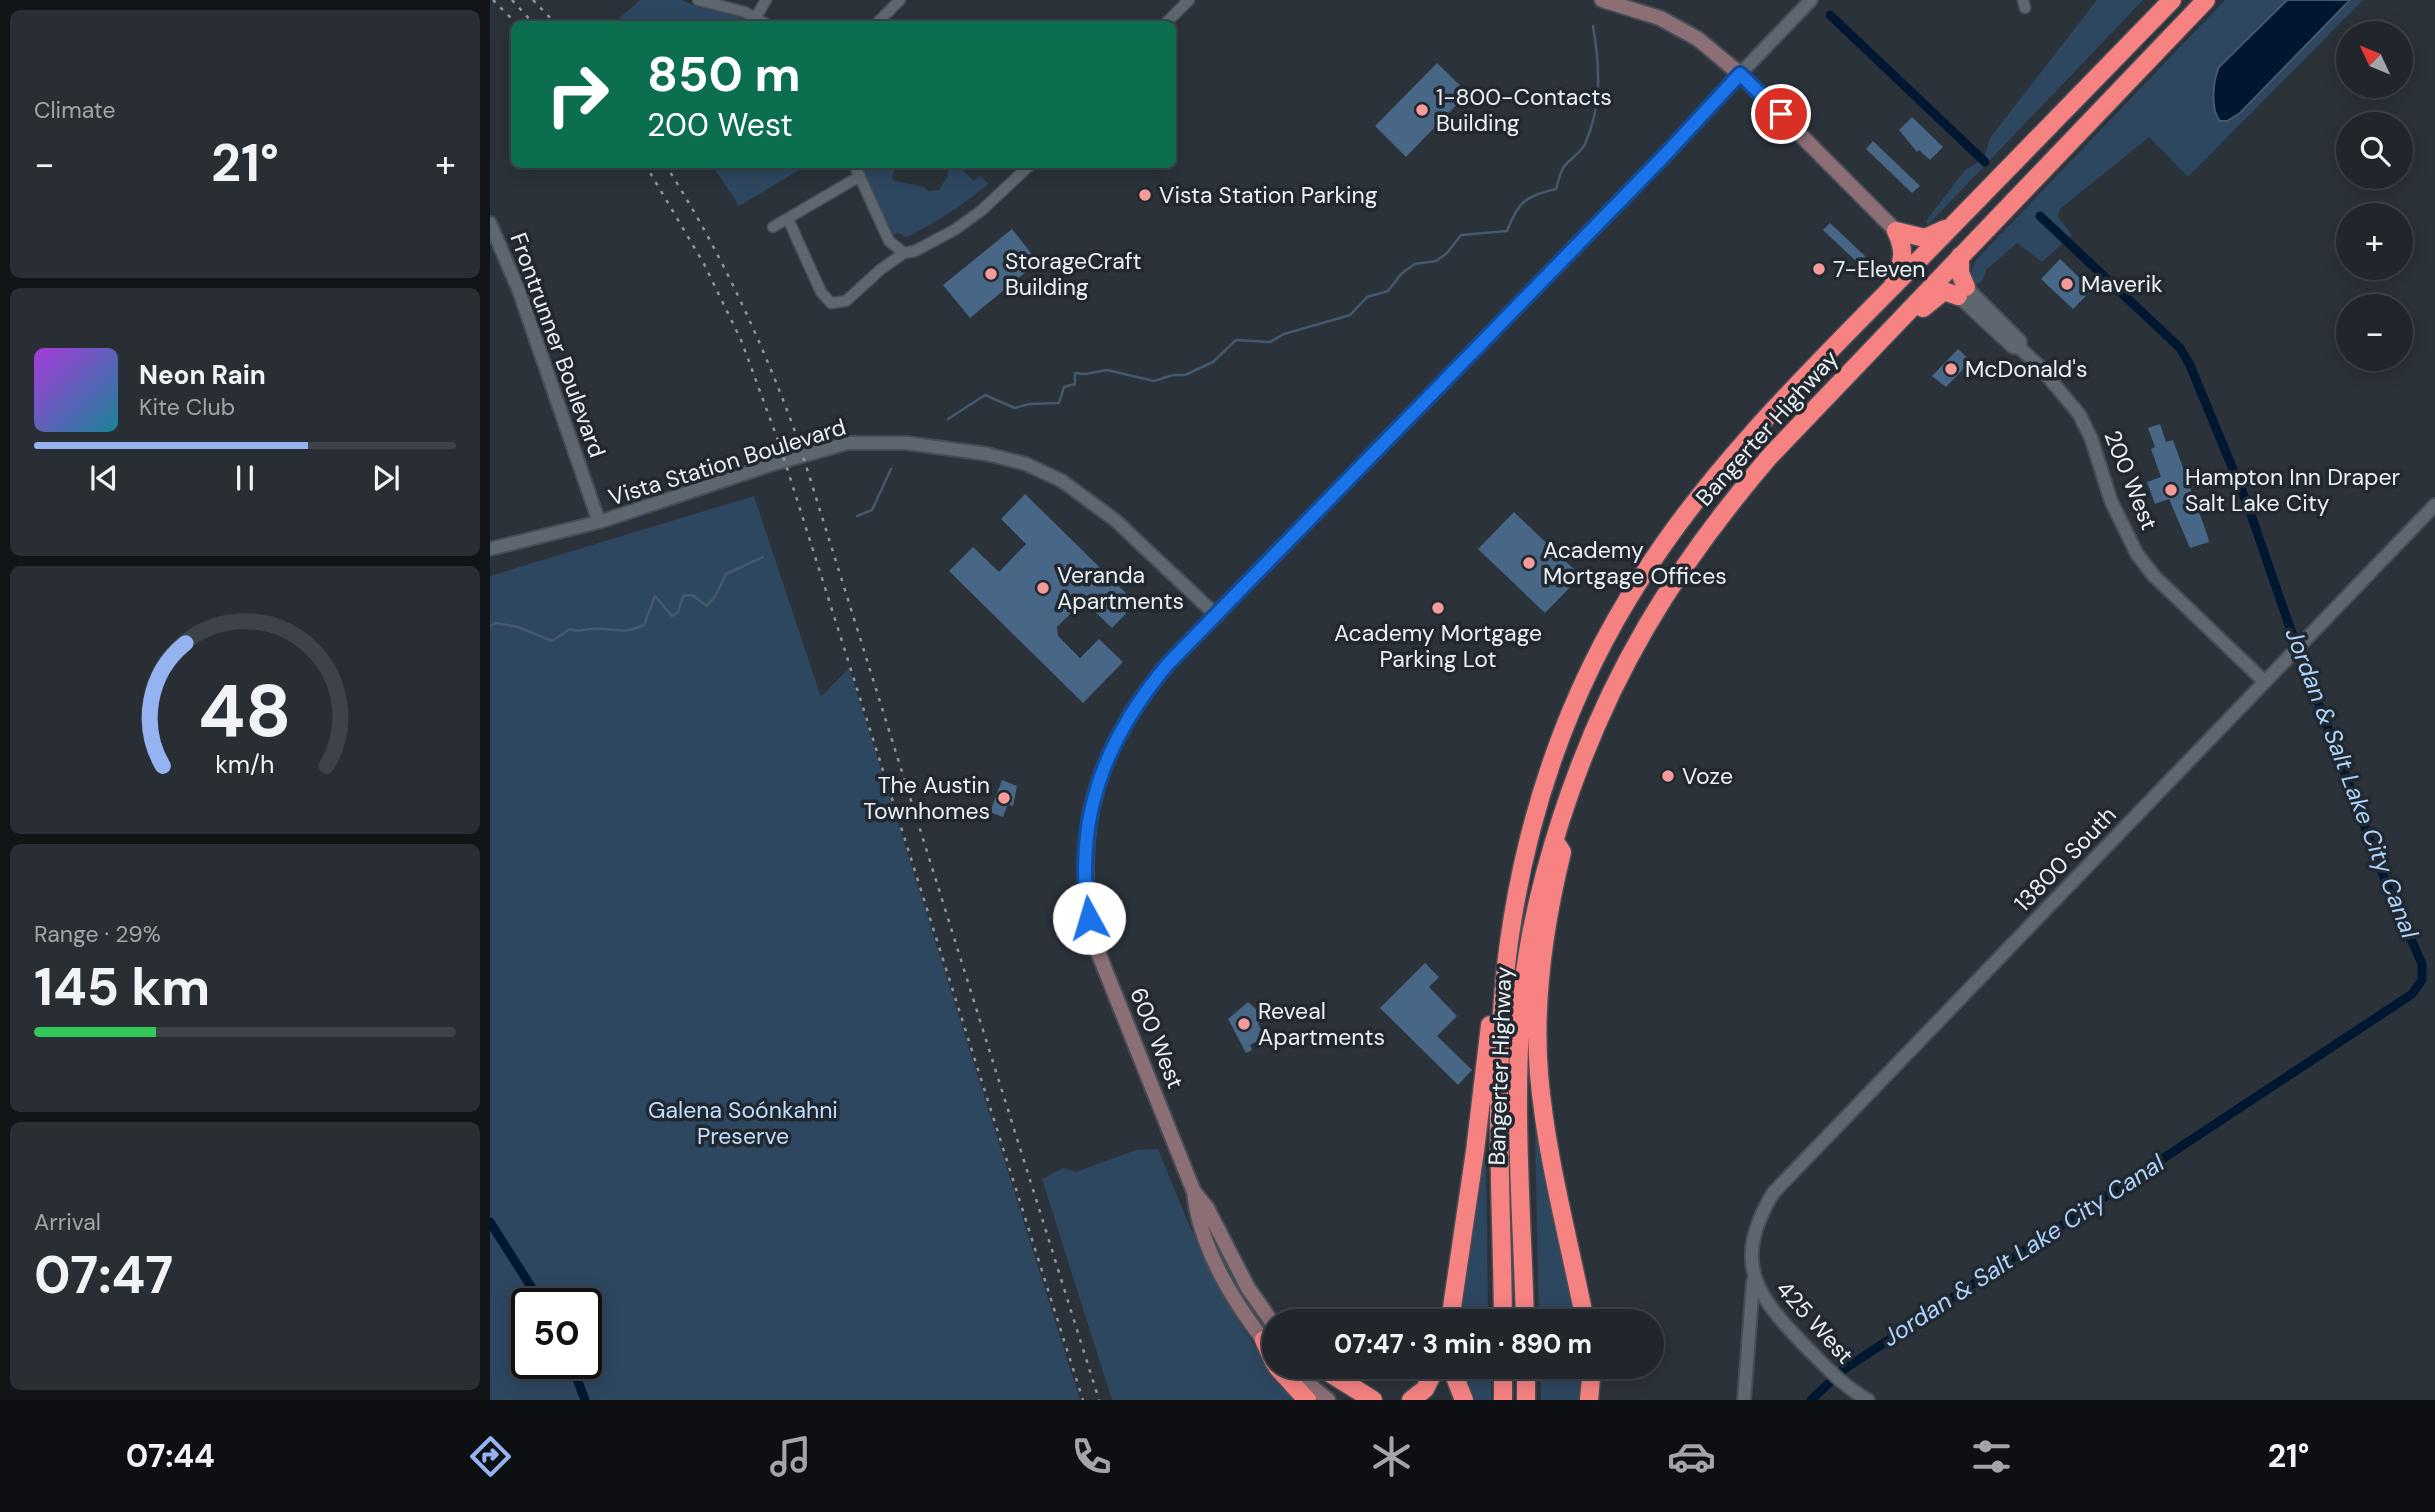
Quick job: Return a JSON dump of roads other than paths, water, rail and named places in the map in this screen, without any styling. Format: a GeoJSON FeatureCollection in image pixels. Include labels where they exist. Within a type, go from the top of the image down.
{"type":"FeatureCollection","features":[{"type":"Feature","properties":{"kind":"highway","name":"Bangerter Highway"},"geometry":{"type":"LineString","coordinates":[[1503,1309],[1499,1065],[1502,1003],[1517,892],[1548,772],[1574,703],[1603,643],[1659,550],[1727,463],[1885,295],[2172,0]]}},
{"type":"Feature","properties":{"kind":"highway","name":"Bangerter Highway"},"geometry":{"type":"LineString","coordinates":[[1525,1309],[1519,1084],[1522,1001],[1537,896],[1592,734],[1620,672],[1675,578],[1740,490],[1873,347],[2094,120],[2206,0]]}},
{"type":"Feature","properties":{"kind":"highway"},"geometry":{"type":"LineString","coordinates":[[2094,120],[2112,112],[2217,0]]}},
{"type":"Feature","properties":{"kind":"highway"},"geometry":{"type":"LineString","coordinates":[[1896,231],[1925,238],[1955,223]]}},
{"type":"Feature","properties":{"kind":"highway"},"geometry":{"type":"LineString","coordinates":[[1885,295],[1904,258],[1896,231]]}},
{"type":"Feature","properties":{"kind":"highway"},"geometry":{"type":"LineString","coordinates":[[1873,347],[1887,345],[1927,304],[1944,291],[1962,291],[1960,256]]}},
{"type":"Feature","properties":{"kind":"highway"},"geometry":{"type":"LineString","coordinates":[[1452,1309],[1483,1091],[1502,922],[1532,797],[1548,772]]}},
{"type":"Feature","properties":{"kind":"highway"},"geometry":{"type":"LineString","coordinates":[[1555,840],[1562,852],[1541,960],[1538,1003],[1539,1073],[1544,1119],[1583,1309]]}},
{"type":"Feature","properties":{"kind":"highway"},"geometry":{"type":"LineString","coordinates":[[1448,1309],[1458,1273]]}},
{"type":"Feature","properties":{"kind":"highway"},"geometry":{"type":"LineString","coordinates":[[1288,1379],[1307,1400]]}},
{"type":"Feature","properties":{"kind":"highway"},"geometry":{"type":"LineString","coordinates":[[1339,1379],[1373,1400]]}},
{"type":"Feature","properties":{"kind":"highway"},"geometry":{"type":"LineString","coordinates":[[1411,1400],[1425,1389],[1430,1379]]}},
{"type":"Feature","properties":{"kind":"highway"},"geometry":{"type":"LineString","coordinates":[[1456,1379],[1464,1400]]}},
{"type":"Feature","properties":{"kind":"highway"},"geometry":{"type":"LineString","coordinates":[[1503,1379],[1503,1400]]}},
{"type":"Feature","properties":{"kind":"highway"},"geometry":{"type":"LineString","coordinates":[[1526,1379],[1526,1400]]}},
{"type":"Feature","properties":{"kind":"highway"},"geometry":{"type":"LineString","coordinates":[[1589,1400],[1591,1379]]}},
{"type":"Feature","properties":{"kind":"highway"},"geometry":{"type":"LineString","coordinates":[[1600,1379],[1603,1400]]}},
{"type":"Feature","properties":{"kind":"main road"},"geometry":{"type":"LineString","coordinates":[[1602,0],[1660,18],[1688,33],[1740,74],[1896,231]]}},
{"type":"Feature","properties":{"kind":"main road","name":"600 West"},"geometry":{"type":"LineString","coordinates":[[1262,1330],[1240,1307],[1218,1266],[1199,1220],[1194,1192],[1092,937],[1086,898],[1090,820],[1096,789],[1106,760],[1141,696],[1167,665],[1664,156],[1740,74]]}},
{"type":"Feature","properties":{"kind":"main road"},"geometry":{"type":"LineString","coordinates":[[1303,1379],[1328,1400]]}},
{"type":"Feature","properties":{"kind":"main road"},"geometry":{"type":"LineString","coordinates":[[1330,1379],[1359,1400]]}},
{"type":"Feature","properties":{"kind":"street"},"geometry":{"type":"LineString","coordinates":[[698,0],[733,8],[762,21]]}},
{"type":"Feature","properties":{"kind":"street"},"geometry":{"type":"LineString","coordinates":[[756,17],[766,0]]}},
{"type":"Feature","properties":{"kind":"street"},"geometry":{"type":"LineString","coordinates":[[879,21],[900,0]]}},
{"type":"Feature","properties":{"kind":"street"},"geometry":{"type":"LineString","coordinates":[[1168,21],[1189,0]]}},
{"type":"Feature","properties":{"kind":"street"},"geometry":{"type":"LineString","coordinates":[[1740,74],[1811,0]]}},
{"type":"Feature","properties":{"kind":"street"},"geometry":{"type":"LineString","coordinates":[[855,168],[889,242],[904,253]]}},
{"type":"Feature","properties":{"kind":"street"},"geometry":{"type":"LineString","coordinates":[[788,219],[821,292],[831,303],[846,301],[880,270],[904,253],[915,251],[973,217],[1027,168]]}},
{"type":"Feature","properties":{"kind":"street"},"geometry":{"type":"LineString","coordinates":[[773,227],[860,176]]}},
{"type":"Feature","properties":{"kind":"street","name":"Frontrunner Boulevard"},"geometry":{"type":"LineString","coordinates":[[490,223],[519,291],[600,522]]}},
{"type":"Feature","properties":{"kind":"street","name":"200 West"},"geometry":{"type":"LineString","coordinates":[[1962,291],[2013,347],[2020,348],[2039,366],[2079,414],[2091,438],[2111,501],[2137,554],[2154,576],[2265,682]]}},
{"type":"Feature","properties":{"kind":"street","name":"Vista Station Boulevard"},"geometry":{"type":"LineString","coordinates":[[490,549],[600,522],[770,465],[848,443],[931,445],[987,454],[1026,464],[1062,481],[1115,520],[1217,615]]}},
{"type":"Feature","properties":{"kind":"street","name":"13800 South"},"geometry":{"type":"LineString","coordinates":[[1751,1257],[1759,1216],[1773,1193],[2435,505]]}},
{"type":"Feature","properties":{"kind":"street","name":"425 West"},"geometry":{"type":"LineString","coordinates":[[1751,1257],[1754,1277],[1763,1298],[1776,1316],[1842,1383],[1868,1400]]}},
{"type":"Feature","properties":{"kind":"street"},"geometry":{"type":"LineString","coordinates":[[1744,1400],[1754,1277]]}},
{"type":"Feature","properties":{"kind":"waterway","name":"Jordan & Salt Lake City Canal"},"geometry":{"type":"LineString","coordinates":[[1830,15],[1985,162]]}},
{"type":"Feature","properties":{"kind":"waterway"},"geometry":{"type":"LineString","coordinates":[[948,419],[985,395],[1015,408],[1029,404],[1059,403],[1064,387],[1075,384],[1075,373],[1107,370],[1154,381],[1173,375],[1185,375],[1213,362],[1236,340],[1270,342],[1284,334],[1350,315],[1367,297],[1388,291],[1402,273],[1415,264],[1436,261],[1447,253],[1461,235],[1507,231],[1515,213],[1524,202],[1537,194],[1556,189],[1563,168],[1580,151],[1591,130],[1598,86],[1593,26]]}},
{"type":"Feature","properties":{"kind":"waterway","name":"Jordan & Salt Lake City Canal"},"geometry":{"type":"LineString","coordinates":[[1811,1400],[1843,1370],[2412,994],[2422,980],[2422,964],[2385,880],[2288,622],[2247,503],[2189,363],[2180,348],[2040,216]]}},
{"type":"Feature","properties":{"kind":"waterway"},"geometry":{"type":"LineString","coordinates":[[857,516],[872,510],[891,469]]}},
{"type":"Feature","properties":{"kind":"waterway"},"geometry":{"type":"LineString","coordinates":[[490,626],[496,623],[518,627],[552,641],[570,629],[623,631],[636,628],[644,625],[655,596],[672,616],[678,612],[683,596],[692,595],[707,606],[716,595],[726,574],[763,557]]}},
{"type":"Feature","properties":{"kind":"waterway"},"geometry":{"type":"LineString","coordinates":[[490,1222],[532,1288]]}},
{"type":"Feature","properties":{"kind":"waterway"},"geometry":{"type":"LineString","coordinates":[[577,1379],[585,1400]]}},
{"type":"Feature","properties":{"kind":"railway"},"geometry":{"type":"LineString","coordinates":[[493,0],[514,21]]}},
{"type":"Feature","properties":{"kind":"railway"},"geometry":{"type":"LineString","coordinates":[[512,0],[531,21]]}},
{"type":"Feature","properties":{"kind":"railway"},"geometry":{"type":"LineString","coordinates":[[533,0],[553,21]]}},
{"type":"Feature","properties":{"kind":"railway"},"geometry":{"type":"LineString","coordinates":[[647,168],[704,264],[741,340],[779,443],[1083,1400]]}},
{"type":"Feature","properties":{"kind":"railway"},"geometry":{"type":"LineString","coordinates":[[668,168],[722,263],[769,366],[797,437],[1099,1400]]}},
{"type":"Feature","properties":{"kind":"place","name":"1-800-Contacts Building"},"geometry":{"type":"Point","coordinates":[1422,110]}},
{"type":"Feature","properties":{"kind":"place","name":"Vista Station Parking"},"geometry":{"type":"Point","coordinates":[1145,195]}},
{"type":"Feature","properties":{"kind":"place","name":"7-Eleven"},"geometry":{"type":"Point","coordinates":[1819,269]}},
{"type":"Feature","properties":{"kind":"place","name":"StorageCraft Building"},"geometry":{"type":"Point","coordinates":[991,274]}},
{"type":"Feature","properties":{"kind":"place","name":"Maverik"},"geometry":{"type":"Point","coordinates":[2067,284]}},
{"type":"Feature","properties":{"kind":"place","name":"McDonald's"},"geometry":{"type":"Point","coordinates":[1951,369]}},
{"type":"Feature","properties":{"kind":"place","name":"Hampton Inn Draper Salt Lake City"},"geometry":{"type":"Point","coordinates":[2171,490]}},
{"type":"Feature","properties":{"kind":"place","name":"Academy Mortgage Offices"},"geometry":{"type":"Point","coordinates":[1529,563]}},
{"type":"Feature","properties":{"kind":"place","name":"Veranda Apartments"},"geometry":{"type":"Point","coordinates":[1043,588]}},
{"type":"Feature","properties":{"kind":"place","name":"Academy Mortgage Parking Lot"},"geometry":{"type":"Point","coordinates":[1438,608]}},
{"type":"Feature","properties":{"kind":"place","name":"Voze"},"geometry":{"type":"Point","coordinates":[1668,776]}},
{"type":"Feature","properties":{"kind":"place","name":"The Austin Townhomes"},"geometry":{"type":"Point","coordinates":[1004,798]}},
{"type":"Feature","properties":{"kind":"place","name":"Reveal Apartments"},"geometry":{"type":"Point","coordinates":[1244,1024]}},
{"type":"Feature","properties":{"kind":"park label","name":"Galena Soónkahni Preserve"},"geometry":{"type":"Point","coordinates":[743,1123]}}]}
